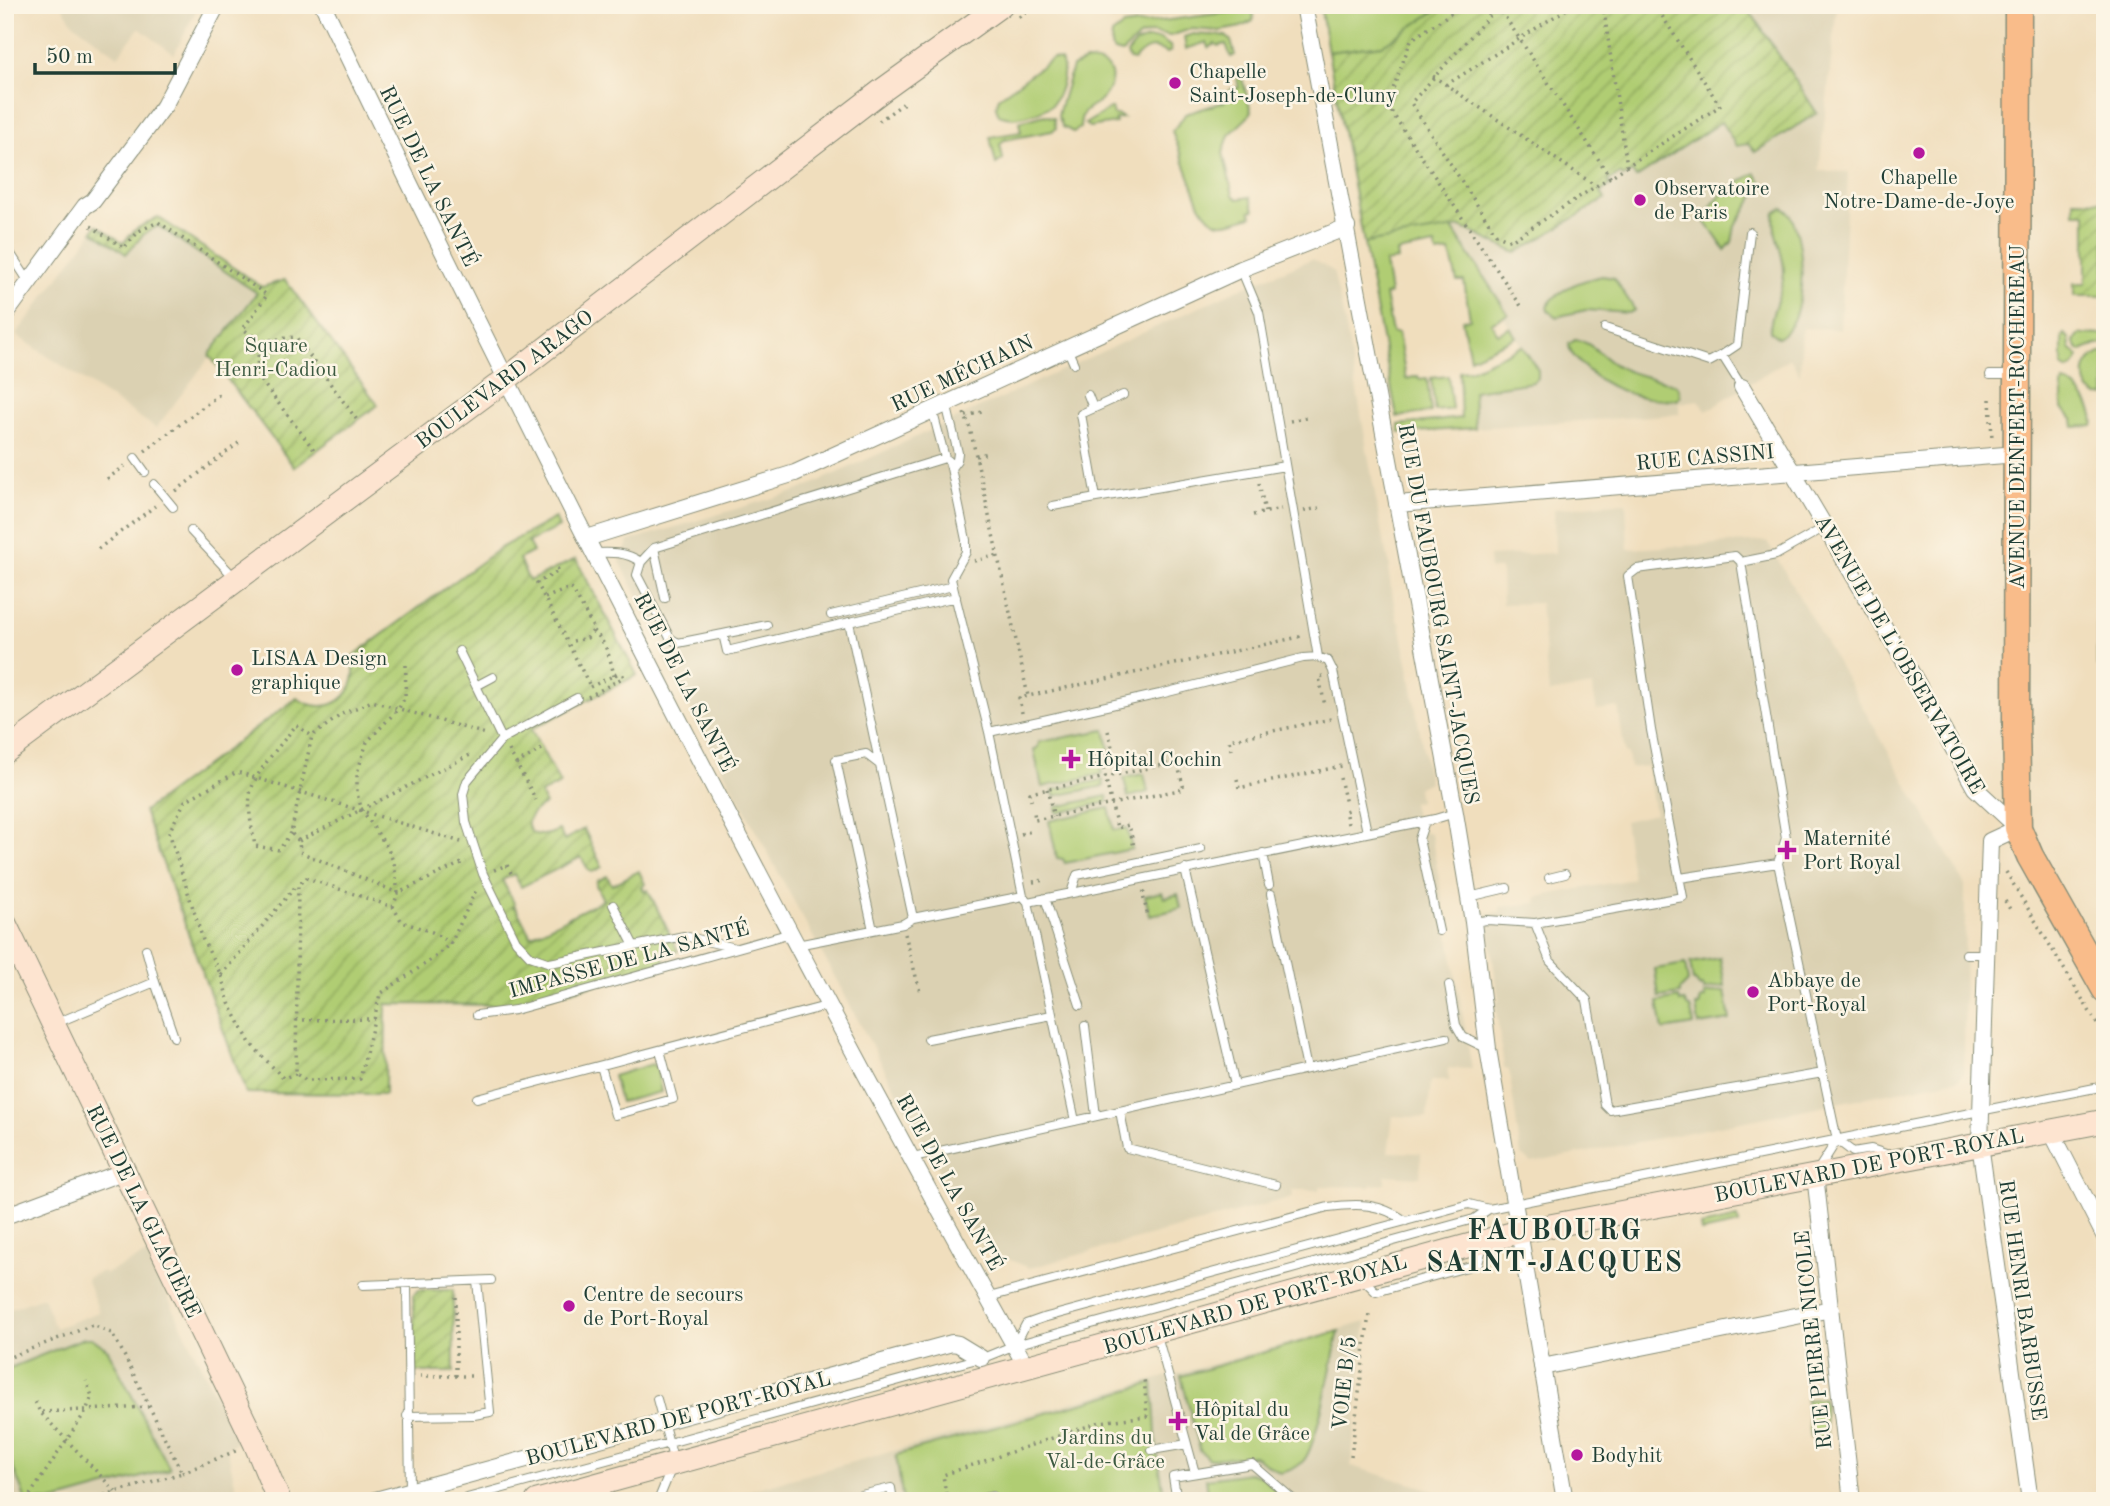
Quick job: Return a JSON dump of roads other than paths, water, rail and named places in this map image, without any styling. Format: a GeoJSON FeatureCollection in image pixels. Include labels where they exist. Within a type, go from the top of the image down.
{"type":"FeatureCollection","features":[{"type":"Feature","properties":{"kind":"main road","name":"BOULEVARD ARAGO"},"geometry":{"type":"LineString","coordinates":[[5,752],[505,380],[880,92],[1001,5]]}},
{"type":"Feature","properties":{"kind":"main road","name":"AVENUE DENFERT-ROCHEREAU"},"geometry":{"type":"LineString","coordinates":[[2018,5],[2015,725],[2018,828]]}},
{"type":"Feature","properties":{"kind":"main road","name":"AVENUE DE L'OBSERVATOIRE"},"geometry":{"type":"LineString","coordinates":[[2018,828],[2030,856],[2105,988]]}},
{"type":"Feature","properties":{"kind":"main road","name":"RUE DE LA GLACIÈRE"},"geometry":{"type":"LineString","coordinates":[[5,924],[255,1443],[279,1501]]}},
{"type":"Feature","properties":{"kind":"main road","name":"BOULEVARD DE PORT-ROYAL"},"geometry":{"type":"LineString","coordinates":[[537,1501],[573,1496],[672,1452],[1027,1367],[1484,1240],[2105,1121]]}},
{"type":"Feature","properties":{"kind":"street"},"geometry":{"type":"LineString","coordinates":[[8,305],[29,282],[85,206],[93,201],[164,106],[217,5]]}},
{"type":"Feature","properties":{"kind":"street","name":"RUE DE LA SANTÉ"},"geometry":{"type":"LineString","coordinates":[[323,5],[505,380],[594,553],[794,939],[1027,1367]]}},
{"type":"Feature","properties":{"kind":"street","name":"RUE DU FAUBOURG SAINT-JACQUES"},"geometry":{"type":"LineString","coordinates":[[1304,5],[1469,897],[1488,1049],[1565,1501]]}},
{"type":"Feature","properties":{"kind":"street","name":"RUE MÉCHAIN"},"geometry":{"type":"LineString","coordinates":[[587,538],[794,473],[1241,270],[1347,227]]}},
{"type":"Feature","properties":{"kind":"street","name":"AVENUE DE L'OBSERVATOIRE"},"geometry":{"type":"LineString","coordinates":[[1742,387],[1915,679],[1975,788],[2018,828]]}},
{"type":"Feature","properties":{"kind":"street","name":"RUE CASSINI"},"geometry":{"type":"LineString","coordinates":[[1397,504],[2017,454]]}},
{"type":"Feature","properties":{"kind":"street","name":"RUE HENRI BARBUSSE"},"geometry":{"type":"LineString","coordinates":[[2018,828],[1990,841],[1980,1143],[2030,1501]]}},
{"type":"Feature","properties":{"kind":"street"},"geometry":{"type":"LineString","coordinates":[[2051,1131],[2105,1237]]}},
{"type":"Feature","properties":{"kind":"street"},"geometry":{"type":"LineString","coordinates":[[5,1216],[125,1171]]}},
{"type":"Feature","properties":{"kind":"street","name":"RUE PIERRE NICOLE"},"geometry":{"type":"LineString","coordinates":[[1815,1175],[1852,1501]]}},
{"type":"Feature","properties":{"kind":"street"},"geometry":{"type":"LineString","coordinates":[[1542,1367],[1831,1309]]}},
{"type":"Feature","properties":{"kind":"street","name":"BOULEVARD DE PORT-ROYAL"},"geometry":{"type":"LineString","coordinates":[[372,1501],[952,1343],[981,1358]]}},
{"type":"Feature","properties":{"kind":"lane"},"geometry":{"type":"LineString","coordinates":[[1605,328],[1709,362],[1738,345],[1750,232]]}},
{"type":"Feature","properties":{"kind":"lane"},"geometry":{"type":"LineString","coordinates":[[5,245],[29,282]]}},
{"type":"Feature","properties":{"kind":"lane"},"geometry":{"type":"LineString","coordinates":[[1241,270],[1259,312],[1318,657]]}},
{"type":"Feature","properties":{"kind":"lane"},"geometry":{"type":"LineString","coordinates":[[1067,348],[1074,364]]}},
{"type":"Feature","properties":{"kind":"lane"},"geometry":{"type":"LineString","coordinates":[[1722,355],[1742,387]]}},
{"type":"Feature","properties":{"kind":"lane"},"geometry":{"type":"LineString","coordinates":[[1990,375],[2017,375]]}},
{"type":"Feature","properties":{"kind":"lane"},"geometry":{"type":"LineString","coordinates":[[1088,395],[1094,408]]}},
{"type":"Feature","properties":{"kind":"lane"},"geometry":{"type":"LineString","coordinates":[[1096,498],[1081,414],[1123,396]]}},
{"type":"Feature","properties":{"kind":"lane"},"geometry":{"type":"LineString","coordinates":[[939,406],[945,458],[951,468],[966,540],[966,552],[953,574],[953,586],[989,732],[1020,884],[1075,1121]]}},
{"type":"Feature","properties":{"kind":"lane"},"geometry":{"type":"LineString","coordinates":[[939,406],[958,453],[951,468]]}},
{"type":"Feature","properties":{"kind":"lane"},"geometry":{"type":"LineString","coordinates":[[135,458],[145,472]]}},
{"type":"Feature","properties":{"kind":"lane"},"geometry":{"type":"LineString","coordinates":[[767,625],[678,643],[670,638],[640,583],[637,575],[641,562],[654,548],[945,458]]}},
{"type":"Feature","properties":{"kind":"lane"},"geometry":{"type":"LineString","coordinates":[[1053,506],[1285,466]]}},
{"type":"Feature","properties":{"kind":"lane"},"geometry":{"type":"LineString","coordinates":[[154,484],[173,507]]}},
{"type":"Feature","properties":{"kind":"lane"},"geometry":{"type":"LineString","coordinates":[[1741,562],[1776,555],[1825,527]]}},
{"type":"Feature","properties":{"kind":"lane"},"geometry":{"type":"LineString","coordinates":[[191,531],[237,579]]}},
{"type":"Feature","properties":{"kind":"lane"},"geometry":{"type":"LineString","coordinates":[[654,548],[664,597]]}},
{"type":"Feature","properties":{"kind":"lane"},"geometry":{"type":"LineString","coordinates":[[594,553],[616,552],[631,555],[641,562]]}},
{"type":"Feature","properties":{"kind":"lane"},"geometry":{"type":"LineString","coordinates":[[1473,922],[1487,920],[1535,923],[1683,897],[1651,730],[1628,576],[1637,569],[1735,556],[1741,562],[1786,838],[1779,863],[1837,1140],[1853,1152],[1871,1149],[1902,1158]]}},
{"type":"Feature","properties":{"kind":"lane"},"geometry":{"type":"LineString","coordinates":[[831,615],[953,586]]}},
{"type":"Feature","properties":{"kind":"lane"},"geometry":{"type":"LineString","coordinates":[[723,635],[727,650],[956,597]]}},
{"type":"Feature","properties":{"kind":"lane"},"geometry":{"type":"LineString","coordinates":[[849,622],[912,918]]}},
{"type":"Feature","properties":{"kind":"lane"},"geometry":{"type":"LineString","coordinates":[[459,651],[502,739]]}},
{"type":"Feature","properties":{"kind":"lane"},"geometry":{"type":"LineString","coordinates":[[989,732],[1160,694],[1303,658],[1318,657],[1328,661],[1333,671],[1367,832]]}},
{"type":"Feature","properties":{"kind":"lane"},"geometry":{"type":"LineString","coordinates":[[476,686],[493,677]]}},
{"type":"Feature","properties":{"kind":"lane"},"geometry":{"type":"LineString","coordinates":[[577,698],[502,739],[467,782],[463,794],[466,822],[483,874],[516,941],[530,956],[550,963],[684,936],[736,948]]}},
{"type":"Feature","properties":{"kind":"lane"},"geometry":{"type":"LineString","coordinates":[[873,930],[836,760],[866,754],[879,764]]}},
{"type":"Feature","properties":{"kind":"lane","name":"IMPASSE DE LA SANTÉ"},"geometry":{"type":"LineString","coordinates":[[477,1015],[515,1010],[736,948],[873,930],[903,923],[912,918],[1045,898],[1454,813]]}},
{"type":"Feature","properties":{"kind":"lane"},"geometry":{"type":"LineString","coordinates":[[1425,821],[1419,839],[1439,932]]}},
{"type":"Feature","properties":{"kind":"lane"},"geometry":{"type":"LineString","coordinates":[[1071,893],[1077,875],[1200,849]]}},
{"type":"Feature","properties":{"kind":"lane"},"geometry":{"type":"LineString","coordinates":[[1263,853],[1307,1069]]}},
{"type":"Feature","properties":{"kind":"lane"},"geometry":{"type":"LineString","coordinates":[[1680,878],[1779,863]]}},
{"type":"Feature","properties":{"kind":"lane"},"geometry":{"type":"LineString","coordinates":[[1185,869],[1235,1085]]}},
{"type":"Feature","properties":{"kind":"lane"},"geometry":{"type":"LineString","coordinates":[[1549,878],[1565,874]]}},
{"type":"Feature","properties":{"kind":"lane"},"geometry":{"type":"LineString","coordinates":[[1469,897],[1507,888]]}},
{"type":"Feature","properties":{"kind":"lane"},"geometry":{"type":"LineString","coordinates":[[1045,898],[1080,1005]]}},
{"type":"Feature","properties":{"kind":"lane"},"geometry":{"type":"LineString","coordinates":[[613,905],[634,946]]}},
{"type":"Feature","properties":{"kind":"lane"},"geometry":{"type":"LineString","coordinates":[[1535,923],[1550,961],[1587,1000],[1605,1105],[1610,1110],[1823,1073]]}},
{"type":"Feature","properties":{"kind":"lane"},"geometry":{"type":"LineString","coordinates":[[146,949],[174,1037]]}},
{"type":"Feature","properties":{"kind":"lane"},"geometry":{"type":"LineString","coordinates":[[1966,954],[1986,954]]}},
{"type":"Feature","properties":{"kind":"lane"},"geometry":{"type":"LineString","coordinates":[[54,1024],[155,982]]}},
{"type":"Feature","properties":{"kind":"lane"},"geometry":{"type":"LineString","coordinates":[[1450,985],[1456,1025],[1463,1037],[1488,1049]]}},
{"type":"Feature","properties":{"kind":"lane"},"geometry":{"type":"LineString","coordinates":[[477,1098],[830,1005]]}},
{"type":"Feature","properties":{"kind":"lane"},"geometry":{"type":"LineString","coordinates":[[928,1039],[1052,1015]]}},
{"type":"Feature","properties":{"kind":"lane"},"geometry":{"type":"LineString","coordinates":[[1085,1026],[1096,1116]]}},
{"type":"Feature","properties":{"kind":"lane"},"geometry":{"type":"LineString","coordinates":[[913,1157],[1446,1038]]}},
{"type":"Feature","properties":{"kind":"lane"},"geometry":{"type":"LineString","coordinates":[[601,1066],[615,1115],[673,1099],[660,1050]]}},
{"type":"Feature","properties":{"kind":"lane","name":"BOULEVARD DE PORT-ROYAL"},"geometry":{"type":"LineString","coordinates":[[456,1501],[672,1452],[981,1358],[1015,1345],[1474,1219],[1489,1209],[2105,1086]]}},
{"type":"Feature","properties":{"kind":"lane"},"geometry":{"type":"LineString","coordinates":[[1120,1111],[1127,1148],[1276,1185]]}},
{"type":"Feature","properties":{"kind":"lane"},"geometry":{"type":"LineString","coordinates":[[1815,1175],[1837,1140]]}},
{"type":"Feature","properties":{"kind":"lane","name":"BOULEVARD DE PORT-ROYAL"},"geometry":{"type":"LineString","coordinates":[[989,1297],[1328,1207],[1363,1204],[1388,1209],[1406,1220]]}},
{"type":"Feature","properties":{"kind":"lane","name":"BOULEVARD DE PORT-ROYAL"},"geometry":{"type":"LineString","coordinates":[[1015,1345],[1026,1324],[1043,1318],[1469,1204],[1489,1209]]}},
{"type":"Feature","properties":{"kind":"lane"},"geometry":{"type":"LineString","coordinates":[[363,1285],[491,1280]]}},
{"type":"Feature","properties":{"kind":"lane"},"geometry":{"type":"LineString","coordinates":[[407,1416],[474,1415],[490,1412],[477,1281]]}},
{"type":"Feature","properties":{"kind":"lane"},"geometry":{"type":"LineString","coordinates":[[407,1284],[410,1490]]}},
{"type":"Feature","properties":{"kind":"lane"},"geometry":{"type":"LineString","coordinates":[[1156,1332],[1195,1473]]}},
{"type":"Feature","properties":{"kind":"lane"},"geometry":{"type":"LineString","coordinates":[[657,1399],[672,1452],[658,1501]]}},
{"type":"Feature","properties":{"kind":"lane"},"geometry":{"type":"LineString","coordinates":[[1152,1450],[1187,1444]]}},
{"type":"Feature","properties":{"kind":"lane"},"geometry":{"type":"LineString","coordinates":[[1177,1501],[1173,1477],[1252,1464],[1295,1501]]}},
{"type":"Feature","properties":{"kind":"lane"},"geometry":{"type":"LineString","coordinates":[[836,1501],[891,1488],[893,1501]]}},
{"type":"Feature","properties":{"kind":"lane"},"geometry":{"type":"LineString","coordinates":[[967,1501],[993,1496]]}},
{"type":"Feature","properties":{"kind":"place","name":"Chapelle Saint-Joseph-de-Cluny"},"geometry":{"type":"Point","coordinates":[1175,83]}},
{"type":"Feature","properties":{"kind":"place","name":"Chapelle Notre-Dame-de-Joye"},"geometry":{"type":"Point","coordinates":[1919,153]}},
{"type":"Feature","properties":{"kind":"place","name":"Observatoire de Paris"},"geometry":{"type":"Point","coordinates":[1640,200]}},
{"type":"Feature","properties":{"kind":"place","name":"LISAA Design graphique"},"geometry":{"type":"Point","coordinates":[237,670]}},
{"type":"Feature","properties":{"kind":"place","name":"Hôpital Cochin"},"geometry":{"type":"Point","coordinates":[1071,759]}},
{"type":"Feature","properties":{"kind":"place","name":"Maternité Port Royal"},"geometry":{"type":"Point","coordinates":[1787,850]}},
{"type":"Feature","properties":{"kind":"place","name":"Abbaye de Port-Royal"},"geometry":{"type":"Point","coordinates":[1753,992]}},
{"type":"Feature","properties":{"kind":"place","name":"Centre de secours de Port-Royal"},"geometry":{"type":"Point","coordinates":[569,1306]}},
{"type":"Feature","properties":{"kind":"place","name":"Hôpital du Val de Grâce"},"geometry":{"type":"Point","coordinates":[1178,1421]}},
{"type":"Feature","properties":{"kind":"place","name":"Bodyhit"},"geometry":{"type":"Point","coordinates":[1577,1455]}},
{"type":"Feature","properties":{"kind":"district","name":"FAUBOURG SAINT-JACQUES"},"geometry":{"type":"Point","coordinates":[1555,1245]}},
{"type":"Feature","properties":{"kind":"park label","name":"Square Henri-Cadiou"},"geometry":{"type":"Point","coordinates":[276,357]}},
{"type":"Feature","properties":{"kind":"park label","name":"Jardins du Val-de-Grâce"},"geometry":{"type":"Point","coordinates":[1105,1449]}}]}
